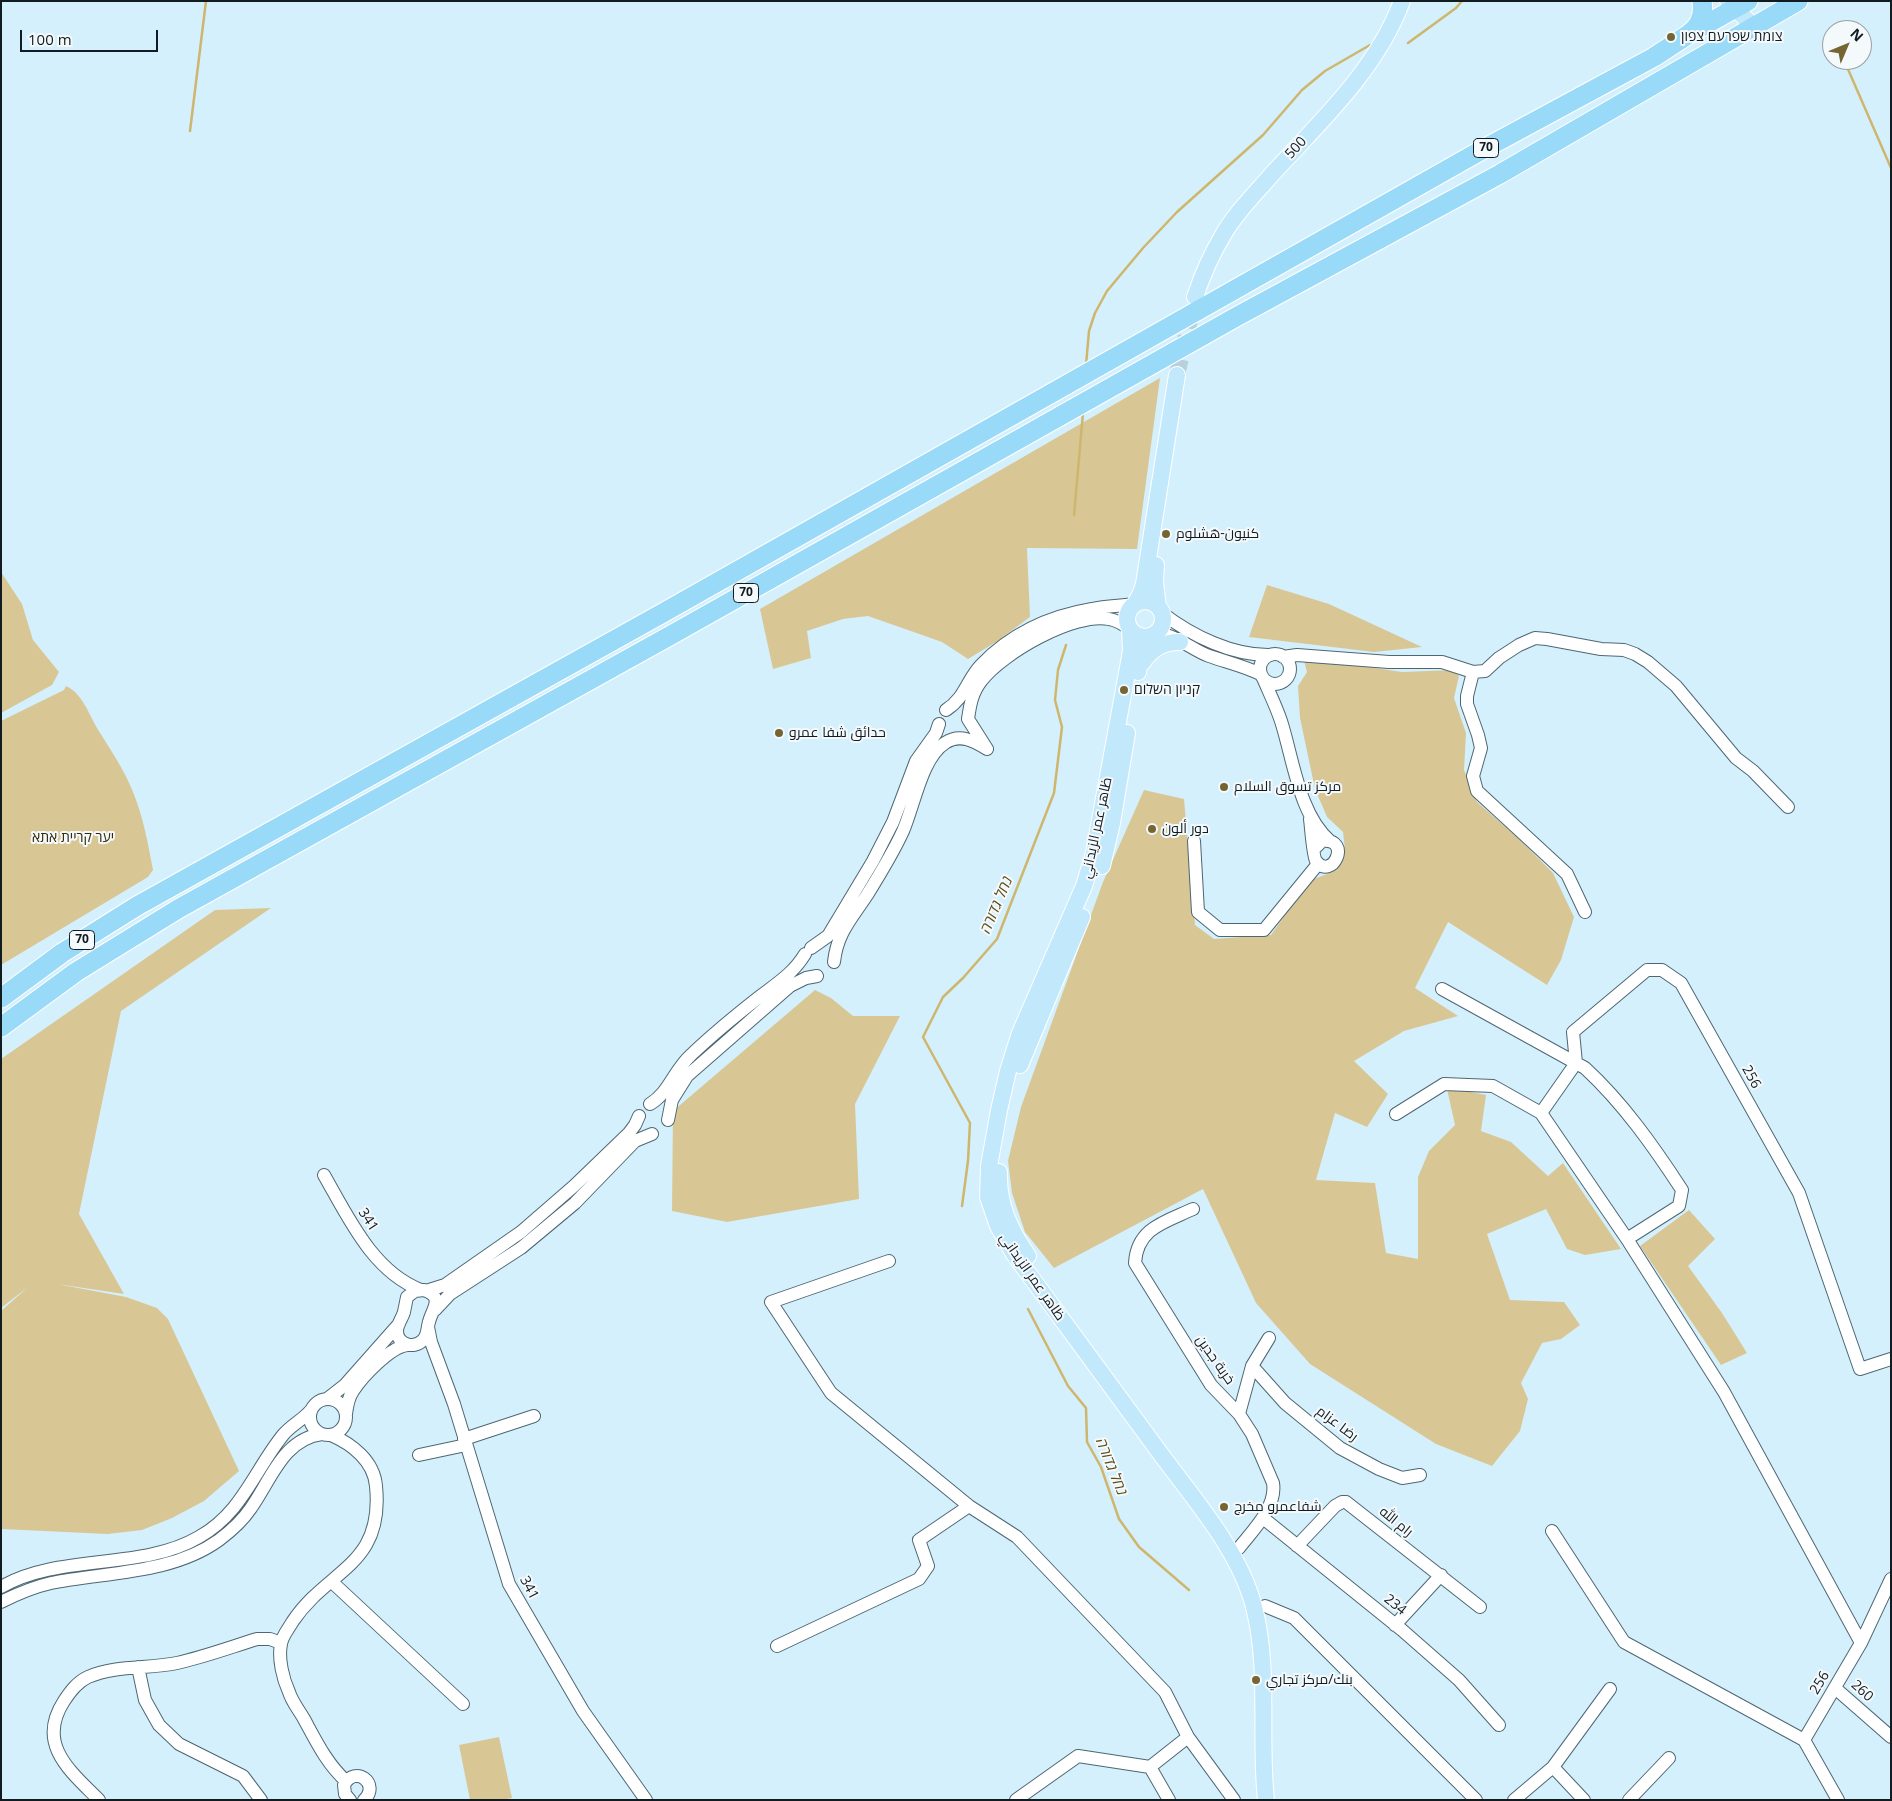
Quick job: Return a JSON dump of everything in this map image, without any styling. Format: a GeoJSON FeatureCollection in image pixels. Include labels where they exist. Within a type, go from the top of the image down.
{"type":"FeatureCollection","features":[{"type":"Feature","properties":{"kind":"highway"},"geometry":{"type":"LineString","coordinates":[[1689,34],[1700,23],[1703,8],[1702,1]]}},
{"type":"Feature","properties":{"kind":"highway","name":"70"},"geometry":{"type":"LineString","coordinates":[[1,1027],[110,950],[187,904],[664,639],[1227,322],[1545,148],[1798,1]]}},
{"type":"Feature","properties":{"kind":"highway","name":"70"},"geometry":{"type":"LineString","coordinates":[[1,998],[70,949],[167,889],[670,609],[1480,151],[1654,57],[1740,3]]}},
{"type":"Feature","properties":{"kind":"highway"},"geometry":{"type":"LineString","coordinates":[[1,985],[167,889]]}},
{"type":"Feature","properties":{"kind":"highway"},"geometry":{"type":"LineString","coordinates":[[1,1037],[110,950]]}},
{"type":"Feature","properties":{"kind":"main road","name":"500"},"geometry":{"type":"LineString","coordinates":[[1195,297],[1200,281],[1224,234],[1250,199],[1343,97],[1390,32],[1402,1]]}},
{"type":"Feature","properties":{"kind":"main road"},"geometry":{"type":"LineString","coordinates":[[1740,3],[1754,27]]}},
{"type":"Feature","properties":{"kind":"main road"},"geometry":{"type":"LineString","coordinates":[[1166,444],[1155,582],[1163,621],[1162,626],[1152,636],[1139,636],[1130,629],[1127,617],[1144,584],[1166,444],[1178,374]]}},
{"type":"Feature","properties":{"kind":"main road"},"geometry":{"type":"LineString","coordinates":[[1135,604],[1151,602],[1160,610]]}},
{"type":"Feature","properties":{"kind":"main road","name":"ظاهر عمر الزيداني"},"geometry":{"type":"LineString","coordinates":[[1130,629],[1131,651],[1094,853],[1084,886],[1028,1014],[1008,1071],[989,1166],[988,1197],[998,1226],[1014,1254],[1199,1506],[1230,1554],[1249,1590],[1258,1628],[1263,1667],[1266,1800]]}},
{"type":"Feature","properties":{"kind":"main road","name":"ظاهر عمر الزيداني"},"geometry":{"type":"LineString","coordinates":[[1152,636],[1143,650],[1138,669],[1108,843],[1098,878],[1086,909],[1021,1062],[1001,1157],[999,1187],[1005,1216],[1023,1249],[1212,1508],[1239,1548],[1260,1589],[1265,1606],[1272,1656],[1274,1762],[1277,1800]]}},
{"type":"Feature","properties":{"kind":"main road"},"geometry":{"type":"LineString","coordinates":[[1138,669],[1156,647],[1170,642],[1180,642]]}},
{"type":"Feature","properties":{"kind":"street"},"geometry":{"type":"LineString","coordinates":[[1,1587],[17,1579],[43,1571],[164,1551],[199,1537],[216,1525],[232,1510],[252,1485],[284,1434],[318,1402],[327,1399],[345,1385],[399,1324],[409,1294],[415,1290],[446,1285],[506,1244],[538,1218],[629,1133],[635,1126],[642,1108],[663,1093],[689,1056],[791,973],[808,951],[828,936],[873,861],[893,822],[916,761],[936,733],[940,716],[959,700],[976,671],[1004,645],[1034,626],[1048,620],[1077,612],[1135,604]]}},
{"type":"Feature","properties":{"kind":"street"},"geometry":{"type":"LineString","coordinates":[[1160,610],[1183,628],[1220,645],[1251,653],[1277,656],[1297,654],[1389,662],[1442,662],[1473,672],[1485,671],[1506,653],[1535,638],[1635,654],[1662,672],[1736,758],[1753,771],[1788,807]]}},
{"type":"Feature","properties":{"kind":"street"},"geometry":{"type":"LineString","coordinates":[[434,1310],[450,1294],[504,1260],[575,1203],[635,1141],[664,1129],[672,1100],[687,1076],[790,986],[806,978],[826,974],[830,971],[834,962],[837,941],[885,866],[903,832],[928,763],[940,746],[965,733],[968,729],[971,701],[982,680],[993,669],[1013,653],[1039,637],[1076,623],[1097,619],[1115,620],[1130,629]]}},
{"type":"Feature","properties":{"kind":"street"},"geometry":{"type":"LineString","coordinates":[[1152,636],[1164,635],[1262,676],[1274,684],[1282,682]]}},
{"type":"Feature","properties":{"kind":"street"},"geometry":{"type":"LineString","coordinates":[[1277,656],[1261,662],[1262,676],[1281,720],[1309,811],[1314,857],[1318,864],[1322,866],[1331,865],[1337,860],[1337,847],[1322,833],[1309,811]]}},
{"type":"Feature","properties":{"kind":"street"},"geometry":{"type":"LineString","coordinates":[[1277,656],[1289,665],[1290,670],[1282,682],[1279,698],[1281,720]]}},
{"type":"Feature","properties":{"kind":"street"},"geometry":{"type":"LineString","coordinates":[[1473,672],[1467,696],[1470,713],[1481,748],[1473,776],[1477,791],[1567,874],[1585,912]]}},
{"type":"Feature","properties":{"kind":"street"},"geometry":{"type":"LineString","coordinates":[[939,724],[945,736],[969,740],[987,750],[966,715],[958,709],[946,710]]}},
{"type":"Feature","properties":{"kind":"street"},"geometry":{"type":"LineString","coordinates":[[1194,841],[1198,912],[1220,930],[1264,930],[1318,864]]}},
{"type":"Feature","properties":{"kind":"street"},"geometry":{"type":"LineString","coordinates":[[1314,849],[1319,843],[1330,841]]}},
{"type":"Feature","properties":{"kind":"street"},"geometry":{"type":"LineString","coordinates":[[808,951],[819,946],[827,949],[831,952],[834,962]]}},
{"type":"Feature","properties":{"kind":"street"},"geometry":{"type":"LineString","coordinates":[[808,951],[804,966],[810,974],[817,976]]}},
{"type":"Feature","properties":{"kind":"street","name":"256"},"geometry":{"type":"LineString","coordinates":[[1576,1064],[1573,1032],[1647,970],[1662,970],[1681,983],[1799,1193],[1860,1369],[1891,1359]]}},
{"type":"Feature","properties":{"kind":"street"},"geometry":{"type":"LineString","coordinates":[[1442,989],[1585,1068],[1602,1084],[1657,1152],[1682,1190],[1679,1206],[1627,1239]]}},
{"type":"Feature","properties":{"kind":"street"},"geometry":{"type":"LineString","coordinates":[[1541,1113],[1576,1064]]}},
{"type":"Feature","properties":{"kind":"street"},"geometry":{"type":"LineString","coordinates":[[1396,1114],[1444,1084],[1493,1086],[1541,1113],[1627,1239],[1724,1392],[1861,1643]]}},
{"type":"Feature","properties":{"kind":"street"},"geometry":{"type":"LineString","coordinates":[[650,1104],[662,1107],[668,1115],[668,1120]]}},
{"type":"Feature","properties":{"kind":"street"},"geometry":{"type":"LineString","coordinates":[[638,1116],[641,1128],[652,1134]]}},
{"type":"Feature","properties":{"kind":"street","name":"341"},"geometry":{"type":"LineString","coordinates":[[324,1175],[357,1234],[395,1274]]}},
{"type":"Feature","properties":{"kind":"street","name":"خربة جدين"},"geometry":{"type":"LineString","coordinates":[[1192,1209],[1156,1227],[1142,1237],[1136,1250],[1135,1262],[1211,1385],[1239,1414],[1252,1434],[1273,1483],[1275,1491],[1263,1518],[1239,1548]]}},
{"type":"Feature","properties":{"kind":"street"},"geometry":{"type":"LineString","coordinates":[[889,1261],[771,1302],[831,1393],[969,1506],[1017,1537],[1165,1692],[1188,1737],[1234,1800]]}},
{"type":"Feature","properties":{"kind":"street"},"geometry":{"type":"LineString","coordinates":[[1,1602],[31,1589],[50,1584],[158,1566],[194,1555],[219,1540],[244,1516],[285,1455],[295,1444],[305,1438],[326,1435],[342,1429],[350,1397],[355,1388],[388,1353],[400,1346],[412,1345],[424,1339],[434,1310],[435,1300],[431,1294],[395,1274]]}},
{"type":"Feature","properties":{"kind":"street"},"geometry":{"type":"LineString","coordinates":[[395,1274],[402,1287],[405,1304]]}},
{"type":"Feature","properties":{"kind":"street"},"geometry":{"type":"LineString","coordinates":[[399,1324],[398,1335],[405,1344],[412,1345],[428,1353],[439,1364]]}},
{"type":"Feature","properties":{"kind":"street","name":"341"},"geometry":{"type":"LineString","coordinates":[[428,1327],[431,1342],[465,1442],[509,1584],[584,1710],[646,1800]]}},
{"type":"Feature","properties":{"kind":"street"},"geometry":{"type":"LineString","coordinates":[[1239,1414],[1252,1366],[1269,1338]]}},
{"type":"Feature","properties":{"kind":"street","name":"رضا عزام"},"geometry":{"type":"LineString","coordinates":[[1252,1366],[1285,1403],[1340,1448],[1378,1470],[1402,1478],[1420,1475]]}},
{"type":"Feature","properties":{"kind":"street"},"geometry":{"type":"LineString","coordinates":[[327,1399],[339,1403],[346,1416],[356,1449],[367,1462],[376,1480],[378,1502],[372,1535],[357,1559],[302,1608],[286,1631],[281,1643],[280,1660],[289,1693],[327,1761],[346,1781]]}},
{"type":"Feature","properties":{"kind":"street"},"geometry":{"type":"LineString","coordinates":[[311,1410],[310,1422],[316,1432],[356,1449]]}},
{"type":"Feature","properties":{"kind":"street"},"geometry":{"type":"LineString","coordinates":[[419,1455],[465,1442],[534,1416]]}},
{"type":"Feature","properties":{"kind":"street","name":"رام الله"},"geometry":{"type":"LineString","coordinates":[[1297,1546],[1335,1506],[1346,1502],[1480,1607]]}},
{"type":"Feature","properties":{"kind":"street"},"geometry":{"type":"LineString","coordinates":[[777,1646],[919,1579],[928,1566],[919,1540],[969,1506]]}},
{"type":"Feature","properties":{"kind":"street","name":"234"},"geometry":{"type":"LineString","coordinates":[[1263,1518],[1395,1625],[1458,1680],[1498,1725]]}},
{"type":"Feature","properties":{"kind":"street"},"geometry":{"type":"LineString","coordinates":[[1552,1531],[1624,1642],[1804,1740],[1838,1800]]}},
{"type":"Feature","properties":{"kind":"street"},"geometry":{"type":"LineString","coordinates":[[1395,1625],[1441,1575]]}},
{"type":"Feature","properties":{"kind":"street","name":"256"},"geometry":{"type":"LineString","coordinates":[[1804,1740],[1861,1643],[1891,1579]]}},
{"type":"Feature","properties":{"kind":"street"},"geometry":{"type":"LineString","coordinates":[[332,1582],[463,1704]]}},
{"type":"Feature","properties":{"kind":"street"},"geometry":{"type":"LineString","coordinates":[[1265,1606],[1294,1618],[1476,1800]]}},
{"type":"Feature","properties":{"kind":"street"},"geometry":{"type":"LineString","coordinates":[[99,1800],[62,1760],[53,1741],[54,1722],[62,1704],[73,1687],[86,1678],[107,1671],[177,1663],[257,1639],[270,1639],[281,1643]]}},
{"type":"Feature","properties":{"kind":"street"},"geometry":{"type":"LineString","coordinates":[[138,1667],[145,1700],[159,1725],[179,1744],[243,1776],[261,1800]]}},
{"type":"Feature","properties":{"kind":"street","name":"260"},"geometry":{"type":"LineString","coordinates":[[1835,1688],[1891,1737]]}},
{"type":"Feature","properties":{"kind":"street"},"geometry":{"type":"LineString","coordinates":[[1514,1800],[1553,1767],[1610,1689]]}},
{"type":"Feature","properties":{"kind":"street"},"geometry":{"type":"LineString","coordinates":[[1016,1800],[1078,1756],[1150,1767],[1188,1737]]}},
{"type":"Feature","properties":{"kind":"street"},"geometry":{"type":"LineString","coordinates":[[1629,1800],[1669,1758]]}},
{"type":"Feature","properties":{"kind":"street"},"geometry":{"type":"LineString","coordinates":[[1150,1767],[1169,1800]]}},
{"type":"Feature","properties":{"kind":"street"},"geometry":{"type":"LineString","coordinates":[[1553,1767],[1584,1800]]}},
{"type":"Feature","properties":{"kind":"street"},"geometry":{"type":"LineString","coordinates":[[344,1798],[346,1781],[354,1776],[358,1776],[366,1779],[370,1790],[364,1800]]}},
{"type":"Feature","properties":{"kind":"green space"},"geometry":{"type":"Polygon","coordinates":[[[1160,378],[1137,549],[1027,548],[1030,617],[996,642],[968,659],[942,642],[868,616],[843,619],[807,631],[811,658],[773,669],[760,609],[1160,378]]]}},
{"type":"Feature","properties":{"kind":"green space"},"geometry":{"type":"Polygon","coordinates":[[[1,572],[22,604],[33,640],[59,672],[52,685],[1,713],[1,572]]]}},
{"type":"Feature","properties":{"kind":"green space"},"geometry":{"type":"Polygon","coordinates":[[[1267,585],[1329,604],[1422,647],[1374,652],[1249,637],[1267,585]]]}},
{"type":"Feature","properties":{"kind":"green space"},"geometry":{"type":"Polygon","coordinates":[[[1303,657],[1402,672],[1453,670],[1459,676],[1454,698],[1466,733],[1464,770],[1477,802],[1520,840],[1553,873],[1574,917],[1561,960],[1547,985],[1448,922],[1415,988],[1458,1016],[1404,1031],[1354,1061],[1388,1094],[1367,1127],[1335,1113],[1316,1180],[1375,1183],[1386,1253],[1418,1259],[1418,1177],[1429,1151],[1455,1125],[1447,1089],[1486,1095],[1481,1131],[1511,1142],[1548,1176],[1563,1163],[1621,1249],[1585,1255],[1567,1249],[1546,1209],[1487,1234],[1510,1300],[1564,1302],[1580,1325],[1561,1339],[1542,1343],[1521,1383],[1528,1399],[1520,1431],[1492,1466],[1436,1444],[1310,1364],[1256,1303],[1203,1189],[1054,1268],[1025,1232],[1012,1193],[1008,1161],[1021,1107],[1103,882],[1144,790],[1184,799],[1195,925],[1214,939],[1271,935],[1309,881],[1337,870],[1345,850],[1343,832],[1327,817],[1315,789],[1300,718],[1298,686],[1307,672],[1303,657]]]}},
{"type":"Feature","properties":{"kind":"green space","name":"יער קריית אתא"},"geometry":{"type":"Polygon","coordinates":[[[66,686],[72,689],[84,704],[121,767],[137,801],[153,870],[148,877],[1,965],[1,721],[64,690],[66,686]]]}},
{"type":"Feature","properties":{"kind":"green space"},"geometry":{"type":"Polygon","coordinates":[[[271,908],[121,1011],[79,1214],[124,1294],[57,1284],[126,1297],[157,1308],[168,1319],[239,1471],[204,1501],[172,1518],[142,1530],[108,1534],[1,1529],[1,1311],[28,1287],[1,1308],[1,1059],[215,910],[271,908]]]}},
{"type":"Feature","properties":{"kind":"green space"},"geometry":{"type":"Polygon","coordinates":[[[815,990],[831,998],[853,1016],[900,1016],[855,1104],[859,1199],[727,1222],[672,1211],[673,1111],[815,990]]]}},
{"type":"Feature","properties":{"kind":"green space"},"geometry":{"type":"Polygon","coordinates":[[[1689,1210],[1715,1239],[1688,1266],[1722,1313],[1747,1353],[1721,1365],[1640,1246],[1689,1210]]]}},
{"type":"Feature","properties":{"kind":"green space"},"geometry":{"type":"Polygon","coordinates":[[[499,1737],[512,1798],[470,1800],[459,1745],[499,1737]]]}},
{"type":"Feature","properties":{"kind":"waterway"},"geometry":{"type":"LineString","coordinates":[[190,131],[206,1]]}},
{"type":"Feature","properties":{"kind":"waterway"},"geometry":{"type":"LineString","coordinates":[[1408,43],[1456,8],[1462,1]]}},
{"type":"Feature","properties":{"kind":"waterway"},"geometry":{"type":"LineString","coordinates":[[1086,365],[1089,331],[1095,313],[1107,291],[1143,248],[1177,212],[1263,135],[1302,90],[1325,71],[1370,45]]}},
{"type":"Feature","properties":{"kind":"waterway"},"geometry":{"type":"LineString","coordinates":[[1848,70],[1891,168]]}},
{"type":"Feature","properties":{"kind":"waterway"},"geometry":{"type":"LineString","coordinates":[[1074,515],[1083,413]]}},
{"type":"Feature","properties":{"kind":"waterway","name":"נחל גדורה"},"geometry":{"type":"LineString","coordinates":[[962,1206],[968,1161],[970,1123],[923,1037],[943,997],[963,978],[997,939],[1054,793],[1062,727],[1055,700],[1058,670],[1066,645]]}},
{"type":"Feature","properties":{"kind":"waterway","name":"נחל גדורה"},"geometry":{"type":"LineString","coordinates":[[1028,1309],[1068,1386],[1086,1408],[1087,1442],[1101,1467],[1119,1519],[1139,1547],[1189,1590]]}},
{"type":"Feature","properties":{"kind":"tunnel"},"geometry":{"type":"LineString","coordinates":[[1177,375],[1193,307]]}},
{"type":"Feature","properties":{"kind":"place","name":"צומת שפרעם צפון"},"geometry":{"type":"Point","coordinates":[1671,37]}},
{"type":"Feature","properties":{"kind":"place","name":"كنيون-هَشلوم"},"geometry":{"type":"Point","coordinates":[1166,534]}},
{"type":"Feature","properties":{"kind":"place","name":"קניון השלום"},"geometry":{"type":"Point","coordinates":[1124,690]}},
{"type":"Feature","properties":{"kind":"place","name":"حدائق شفا عمرو"},"geometry":{"type":"Point","coordinates":[779,733]}},
{"type":"Feature","properties":{"kind":"place","name":"مركز تسوق السلام"},"geometry":{"type":"Point","coordinates":[1224,787]}},
{"type":"Feature","properties":{"kind":"place","name":"دور ألون"},"geometry":{"type":"Point","coordinates":[1152,829]}},
{"type":"Feature","properties":{"kind":"place","name":"شفاعمرو مخرج"},"geometry":{"type":"Point","coordinates":[1224,1507]}},
{"type":"Feature","properties":{"kind":"place","name":"بنك/مركز تجاري"},"geometry":{"type":"Point","coordinates":[1256,1680]}}]}
